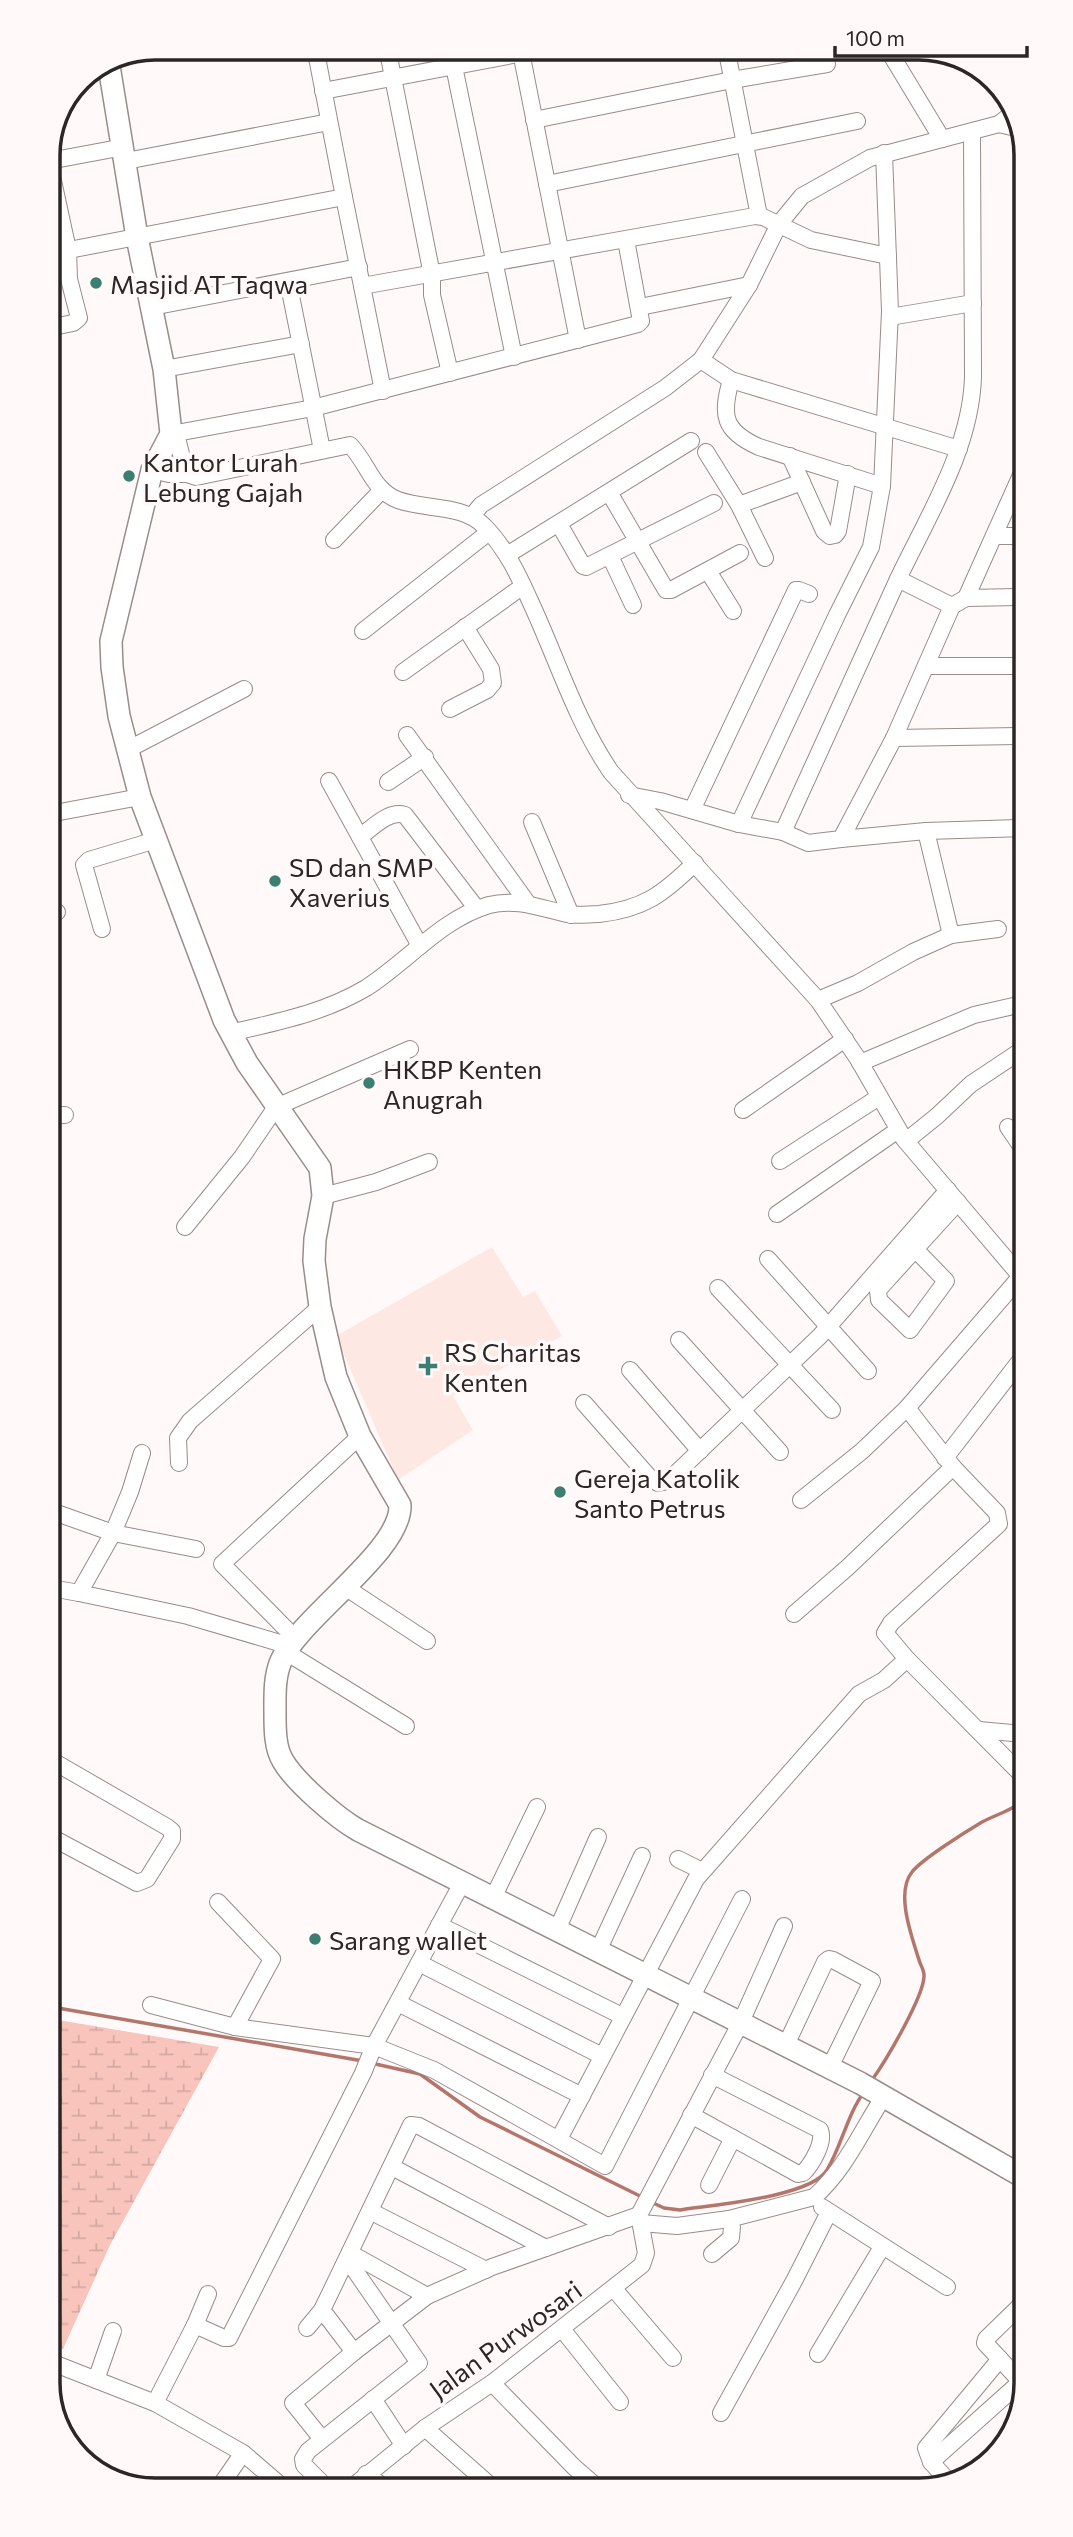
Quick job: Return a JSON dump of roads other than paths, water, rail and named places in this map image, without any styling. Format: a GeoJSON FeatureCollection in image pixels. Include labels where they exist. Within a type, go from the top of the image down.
{"type":"FeatureCollection","features":[{"type":"Feature","properties":{"kind":"street"},"geometry":{"type":"LineString","coordinates":[[317,59],[383,391]]}},
{"type":"Feature","properties":{"kind":"street"},"geometry":{"type":"LineString","coordinates":[[389,59],[432,275],[432,295],[450,373]]}},
{"type":"Feature","properties":{"kind":"street"},"geometry":{"type":"LineString","coordinates":[[453,59],[514,357]]}},
{"type":"Feature","properties":{"kind":"street"},"geometry":{"type":"LineString","coordinates":[[323,91],[482,59]]}},
{"type":"Feature","properties":{"kind":"street"},"geometry":{"type":"LineString","coordinates":[[523,59],[578,341]]}},
{"type":"Feature","properties":{"kind":"street"},"geometry":{"type":"LineString","coordinates":[[728,60],[760,216]]}},
{"type":"Feature","properties":{"kind":"street"},"geometry":{"type":"LineString","coordinates":[[895,60],[942,139]]}},
{"type":"Feature","properties":{"kind":"street"},"geometry":{"type":"LineString","coordinates":[[534,120],[732,80],[827,64]]}},
{"type":"Feature","properties":{"kind":"street"},"geometry":{"type":"LineString","coordinates":[[110,71],[137,237],[164,369],[174,434],[187,474]]}},
{"type":"Feature","properties":{"kind":"street"},"geometry":{"type":"LineString","coordinates":[[472,516],[481,505],[665,388],[701,360],[749,285],[779,224],[811,190],[859,163],[884,153],[972,132],[999,124],[1006,119]]}},
{"type":"Feature","properties":{"kind":"street"},"geometry":{"type":"LineString","coordinates":[[547,184],[857,121]]}},
{"type":"Feature","properties":{"kind":"street"},"geometry":{"type":"LineString","coordinates":[[60,163],[329,122]]}},
{"type":"Feature","properties":{"kind":"street"},"geometry":{"type":"LineString","coordinates":[[999,124],[1009,126]]}},
{"type":"Feature","properties":{"kind":"street"},"geometry":{"type":"LineString","coordinates":[[783,832],[959,449],[971,412],[972,132]]}},
{"type":"Feature","properties":{"kind":"street"},"geometry":{"type":"LineString","coordinates":[[739,824],[837,615],[868,557],[882,486],[890,317],[884,153]]}},
{"type":"Feature","properties":{"kind":"street"},"geometry":{"type":"LineString","coordinates":[[60,252],[344,197]]}},
{"type":"Feature","properties":{"kind":"street"},"geometry":{"type":"LineString","coordinates":[[60,214],[68,250],[69,279],[79,320],[60,325]]}},
{"type":"Feature","properties":{"kind":"street"},"geometry":{"type":"LineString","coordinates":[[362,286],[760,216],[811,240],[888,256]]}},
{"type":"Feature","properties":{"kind":"street"},"geometry":{"type":"LineString","coordinates":[[626,240],[640,307],[639,323],[313,408],[174,434],[152,470],[111,642],[119,716],[140,797],[230,1033],[276,1107],[320,1168],[323,1196],[314,1251],[320,1307],[336,1377],[360,1436],[400,1505],[395,1527],[345,1587],[290,1646],[277,1675],[277,1745],[289,1770],[349,1825],[830,2067],[1014,2172]]}},
{"type":"Feature","properties":{"kind":"street"},"geometry":{"type":"LineString","coordinates":[[152,307],[359,267]]}},
{"type":"Feature","properties":{"kind":"street"},"geometry":{"type":"LineString","coordinates":[[288,281],[322,450]]}},
{"type":"Feature","properties":{"kind":"street"},"geometry":{"type":"LineString","coordinates":[[640,307],[749,285]]}},
{"type":"Feature","properties":{"kind":"street"},"geometry":{"type":"LineString","coordinates":[[890,317],[973,303]]}},
{"type":"Feature","properties":{"kind":"street"},"geometry":{"type":"LineString","coordinates":[[164,369],[301,344]]}},
{"type":"Feature","properties":{"kind":"street"},"geometry":{"type":"LineString","coordinates":[[701,360],[731,380],[959,449]]}},
{"type":"Feature","properties":{"kind":"street"},"geometry":{"type":"LineString","coordinates":[[731,380],[724,409],[732,428],[748,442],[882,486]]}},
{"type":"Feature","properties":{"kind":"street"},"geometry":{"type":"LineString","coordinates":[[507,555],[691,442]]}},
{"type":"Feature","properties":{"kind":"street"},"geometry":{"type":"LineString","coordinates":[[152,470],[197,477],[350,445],[382,490],[398,500],[472,516],[507,555],[592,742],[629,795],[695,863],[818,1000],[845,1038],[902,1135],[1014,1268]]}},
{"type":"Feature","properties":{"kind":"street"},"geometry":{"type":"LineString","coordinates":[[706,452],[739,505],[765,558]]}},
{"type":"Feature","properties":{"kind":"street"},"geometry":{"type":"LineString","coordinates":[[790,456],[824,531],[833,536],[838,531],[848,474]]}},
{"type":"Feature","properties":{"kind":"street"},"geometry":{"type":"LineString","coordinates":[[739,505],[802,482]]}},
{"type":"Feature","properties":{"kind":"street"},"geometry":{"type":"LineString","coordinates":[[334,540],[382,490]]}},
{"type":"Feature","properties":{"kind":"street"},"geometry":{"type":"LineString","coordinates":[[841,839],[894,738],[926,666],[1014,490]]}},
{"type":"Feature","properties":{"kind":"street"},"geometry":{"type":"LineString","coordinates":[[610,494],[666,590],[671,590],[740,553]]}},
{"type":"Feature","properties":{"kind":"street"},"geometry":{"type":"LineString","coordinates":[[559,524],[586,567],[714,503]]}},
{"type":"Feature","properties":{"kind":"street"},"geometry":{"type":"LineString","coordinates":[[363,631],[489,532]]}},
{"type":"Feature","properties":{"kind":"street"},"geometry":{"type":"LineString","coordinates":[[993,536],[1014,536]]}},
{"type":"Feature","properties":{"kind":"street"},"geometry":{"type":"LineString","coordinates":[[610,556],[634,605]]}},
{"type":"Feature","properties":{"kind":"street"},"geometry":{"type":"LineString","coordinates":[[708,570],[733,611]]}},
{"type":"Feature","properties":{"kind":"street"},"geometry":{"type":"LineString","coordinates":[[898,579],[959,602],[1014,598]]}},
{"type":"Feature","properties":{"kind":"street"},"geometry":{"type":"LineString","coordinates":[[403,672],[523,586]]}},
{"type":"Feature","properties":{"kind":"street"},"geometry":{"type":"LineString","coordinates":[[692,810],[796,590],[809,594]]}},
{"type":"Feature","properties":{"kind":"street"},"geometry":{"type":"LineString","coordinates":[[450,709],[487,690],[494,677],[466,627]]}},
{"type":"Feature","properties":{"kind":"street"},"geometry":{"type":"LineString","coordinates":[[926,666],[1014,666]]}},
{"type":"Feature","properties":{"kind":"street"},"geometry":{"type":"LineString","coordinates":[[127,750],[244,689]]}},
{"type":"Feature","properties":{"kind":"street"},"geometry":{"type":"LineString","coordinates":[[407,734],[528,904]]}},
{"type":"Feature","properties":{"kind":"street"},"geometry":{"type":"LineString","coordinates":[[894,738],[1014,736]]}},
{"type":"Feature","properties":{"kind":"street"},"geometry":{"type":"LineString","coordinates":[[388,782],[425,757]]}},
{"type":"Feature","properties":{"kind":"street"},"geometry":{"type":"LineString","coordinates":[[329,781],[420,946]]}},
{"type":"Feature","properties":{"kind":"street"},"geometry":{"type":"LineString","coordinates":[[629,795],[653,799],[739,824],[783,832],[810,843],[926,831],[1014,828]]}},
{"type":"Feature","properties":{"kind":"street"},"geometry":{"type":"LineString","coordinates":[[60,812],[140,797]]}},
{"type":"Feature","properties":{"kind":"street"},"geometry":{"type":"LineString","coordinates":[[360,836],[397,812],[405,815],[477,909]]}},
{"type":"Feature","properties":{"kind":"street"},"geometry":{"type":"LineString","coordinates":[[532,822],[571,915]]}},
{"type":"Feature","properties":{"kind":"street"},"geometry":{"type":"LineString","coordinates":[[926,831],[951,935]]}},
{"type":"Feature","properties":{"kind":"street"},"geometry":{"type":"LineString","coordinates":[[102,929],[84,865],[89,860],[156,840]]}},
{"type":"Feature","properties":{"kind":"street"},"geometry":{"type":"LineString","coordinates":[[230,1033],[321,1010],[347,999],[389,972],[441,930],[477,909],[503,902],[528,904],[571,915],[607,913],[648,902],[666,891],[695,863]]}},
{"type":"Feature","properties":{"kind":"street"},"geometry":{"type":"LineString","coordinates":[[818,1000],[858,983],[913,952],[951,935],[998,929]]}},
{"type":"Feature","properties":{"kind":"street"},"geometry":{"type":"LineString","coordinates":[[860,1063],[974,1015],[1014,1006]]}},
{"type":"Feature","properties":{"kind":"street"},"geometry":{"type":"LineString","coordinates":[[743,1110],[845,1038]]}},
{"type":"Feature","properties":{"kind":"street"},"geometry":{"type":"LineString","coordinates":[[185,1227],[228,1175],[276,1107],[410,1049]]}},
{"type":"Feature","properties":{"kind":"street"},"geometry":{"type":"LineString","coordinates":[[777,1214],[937,1116],[971,1084],[1014,1056]]}},
{"type":"Feature","properties":{"kind":"street"},"geometry":{"type":"LineString","coordinates":[[780,1161],[879,1097]]}},
{"type":"Feature","properties":{"kind":"street"},"geometry":{"type":"LineString","coordinates":[[1008,1126],[1014,1135]]}},
{"type":"Feature","properties":{"kind":"street"},"geometry":{"type":"LineString","coordinates":[[323,1196],[376,1182],[429,1162]]}},
{"type":"Feature","properties":{"kind":"street"},"geometry":{"type":"LineString","coordinates":[[915,1250],[946,1281],[911,1330],[879,1300],[877,1293],[915,1250],[953,1196]]}},
{"type":"Feature","properties":{"kind":"street"},"geometry":{"type":"LineString","coordinates":[[584,1403],[650,1478],[658,1483],[668,1481],[829,1325],[953,1196]]}},
{"type":"Feature","properties":{"kind":"street"},"geometry":{"type":"LineString","coordinates":[[768,1259],[867,1371]]}},
{"type":"Feature","properties":{"kind":"street"},"geometry":{"type":"LineString","coordinates":[[801,1500],[862,1451],[907,1408],[1014,1278]]}},
{"type":"Feature","properties":{"kind":"street"},"geometry":{"type":"LineString","coordinates":[[718,1288],[832,1410]]}},
{"type":"Feature","properties":{"kind":"street"},"geometry":{"type":"LineString","coordinates":[[179,1464],[178,1438],[190,1421],[320,1307]]}},
{"type":"Feature","properties":{"kind":"street"},"geometry":{"type":"LineString","coordinates":[[679,1340],[780,1452]]}},
{"type":"Feature","properties":{"kind":"street"},"geometry":{"type":"LineString","coordinates":[[630,1370],[700,1451]]}},
{"type":"Feature","properties":{"kind":"street"},"geometry":{"type":"LineString","coordinates":[[794,1614],[847,1568],[949,1462],[1014,1370]]}},
{"type":"Feature","properties":{"kind":"street"},"geometry":{"type":"LineString","coordinates":[[907,1408],[949,1462],[997,1513],[999,1524],[886,1628],[887,1637],[1014,1767]]}},
{"type":"Feature","properties":{"kind":"street"},"geometry":{"type":"LineString","coordinates":[[360,1436],[222,1565],[290,1646],[406,1726]]}},
{"type":"Feature","properties":{"kind":"street"},"geometry":{"type":"LineString","coordinates":[[79,1593],[113,1533],[142,1453]]}},
{"type":"Feature","properties":{"kind":"street"},"geometry":{"type":"LineString","coordinates":[[59,1514],[113,1533],[196,1549]]}},
{"type":"Feature","properties":{"kind":"street"},"geometry":{"type":"LineString","coordinates":[[345,1587],[428,1641]]}},
{"type":"Feature","properties":{"kind":"street"},"geometry":{"type":"LineString","coordinates":[[59,1589],[188,1616],[290,1646]]}},
{"type":"Feature","properties":{"kind":"street"},"geometry":{"type":"LineString","coordinates":[[559,2139],[622,2016],[702,1871],[862,1691],[884,1680],[907,1659]]}},
{"type":"Feature","properties":{"kind":"street"},"geometry":{"type":"LineString","coordinates":[[979,1730],[1014,1733]]}},
{"type":"Feature","properties":{"kind":"street"},"geometry":{"type":"LineString","coordinates":[[59,1765],[167,1827],[172,1831],[172,1839],[147,1879],[137,1883],[59,1841]]}},
{"type":"Feature","properties":{"kind":"street"},"geometry":{"type":"LineString","coordinates":[[493,1898],[537,1807]]}},
{"type":"Feature","properties":{"kind":"street"},"geometry":{"type":"LineString","coordinates":[[556,1930],[598,1837]]}},
{"type":"Feature","properties":{"kind":"street"},"geometry":{"type":"LineString","coordinates":[[598,1951],[642,1856]]}},
{"type":"Feature","properties":{"kind":"street"},"geometry":{"type":"LineString","coordinates":[[678,1859],[702,1871]]}},
{"type":"Feature","properties":{"kind":"street"},"geometry":{"type":"LineString","coordinates":[[195,2325],[229,2338],[373,2050],[462,1883]]}},
{"type":"Feature","properties":{"kind":"street"},"geometry":{"type":"LineString","coordinates":[[151,2005],[235,2026],[373,2050],[434,2070],[605,2166],[742,1899]]}},
{"type":"Feature","properties":{"kind":"street"},"geometry":{"type":"LineString","coordinates":[[218,1902],[272,1959],[235,2026]]}},
{"type":"Feature","properties":{"kind":"street"},"geometry":{"type":"LineString","coordinates":[[439,1925],[622,2016]]}},
{"type":"Feature","properties":{"kind":"street"},"geometry":{"type":"LineString","coordinates":[[641,2216],[741,2022],[784,1926]]}},
{"type":"Feature","properties":{"kind":"street"},"geometry":{"type":"LineString","coordinates":[[786,2045],[828,1959],[833,1960],[871,1980],[830,2067]]}},
{"type":"Feature","properties":{"kind":"street"},"geometry":{"type":"LineString","coordinates":[[419,1963],[602,2056]]}},
{"type":"Feature","properties":{"kind":"street"},"geometry":{"type":"LineString","coordinates":[[398,2003],[582,2096]]}},
{"type":"Feature","properties":{"kind":"street"},"geometry":{"type":"LineString","coordinates":[[712,2075],[820,2130],[822,2138],[813,2183]]}},
{"type":"Feature","properties":{"kind":"street"},"geometry":{"type":"LineString","coordinates":[[322,2439],[293,2403],[354,2352],[427,2297],[485,2270],[641,2216],[677,2226],[729,2218],[813,2183],[842,2165],[883,2095]]}},
{"type":"Feature","properties":{"kind":"street"},"geometry":{"type":"LineString","coordinates":[[691,2115],[813,2183],[829,2212],[947,2287]]}},
{"type":"Feature","properties":{"kind":"street"},"geometry":{"type":"LineString","coordinates":[[307,2328],[322,2310],[411,2125],[415,2124],[609,2227]]}},
{"type":"Feature","properties":{"kind":"street"},"geometry":{"type":"LineString","coordinates":[[709,2185],[733,2138]]}},
{"type":"Feature","properties":{"kind":"street"},"geometry":{"type":"LineString","coordinates":[[392,2167],[546,2248]]}},
{"type":"Feature","properties":{"kind":"street"},"geometry":{"type":"LineString","coordinates":[[370,2211],[485,2270]]}},
{"type":"Feature","properties":{"kind":"street"},"geometry":{"type":"LineString","coordinates":[[721,2413],[829,2212]]}},
{"type":"Feature","properties":{"kind":"street","name":"Jalan Purwosari"},"geometry":{"type":"LineString","coordinates":[[362,2477],[446,2411],[492,2383],[642,2265],[646,2253],[641,2216]]}},
{"type":"Feature","properties":{"kind":"street"},"geometry":{"type":"LineString","coordinates":[[712,2254],[731,2238],[729,2218]]}},
{"type":"Feature","properties":{"kind":"street"},"geometry":{"type":"LineString","coordinates":[[818,2354],[882,2247]]}},
{"type":"Feature","properties":{"kind":"street"},"geometry":{"type":"LineString","coordinates":[[348,2256],[427,2297]]}},
{"type":"Feature","properties":{"kind":"street"},"geometry":{"type":"LineString","coordinates":[[316,2477],[304,2465],[303,2459],[308,2451],[424,2358],[391,2323],[348,2256]]}},
{"type":"Feature","properties":{"kind":"street"},"geometry":{"type":"LineString","coordinates":[[614,2289],[673,2358]]}},
{"type":"Feature","properties":{"kind":"street"},"geometry":{"type":"LineString","coordinates":[[155,2403],[208,2294]]}},
{"type":"Feature","properties":{"kind":"street"},"geometry":{"type":"LineString","coordinates":[[322,2310],[354,2352]]}},
{"type":"Feature","properties":{"kind":"street"},"geometry":{"type":"LineString","coordinates":[[1014,2312],[986,2339],[988,2346],[1014,2372]]}},
{"type":"Feature","properties":{"kind":"street"},"geometry":{"type":"LineString","coordinates":[[562,2329],[620,2402]]}},
{"type":"Feature","properties":{"kind":"street"},"geometry":{"type":"LineString","coordinates":[[96,2380],[113,2331]]}},
{"type":"Feature","properties":{"kind":"street"},"geometry":{"type":"LineString","coordinates":[[942,2474],[925,2451],[928,2443],[1000,2359]]}},
{"type":"Feature","properties":{"kind":"street"},"geometry":{"type":"LineString","coordinates":[[59,2365],[155,2403],[243,2454],[272,2477]]}},
{"type":"Feature","properties":{"kind":"street"},"geometry":{"type":"LineString","coordinates":[[492,2383],[586,2478]]}},
{"type":"Feature","properties":{"kind":"street"},"geometry":{"type":"LineString","coordinates":[[931,2462],[1013,2391]]}},
{"type":"Feature","properties":{"kind":"street"},"geometry":{"type":"LineString","coordinates":[[373,2399],[404,2446]]}},
{"type":"Feature","properties":{"kind":"street"},"geometry":{"type":"LineString","coordinates":[[425,2428],[481,2477]]}},
{"type":"Feature","properties":{"kind":"street"},"geometry":{"type":"LineString","coordinates":[[226,2477],[243,2454]]}},
{"type":"Feature","properties":{"kind":"street"},"geometry":{"type":"LineString","coordinates":[[366,2474],[370,2477]]}},
{"type":"Feature","properties":{"kind":"waterway"},"geometry":{"type":"LineString","coordinates":[[872,2080],[903,2028],[923,1985],[924,1973],[906,1915],[907,1881],[917,1866],[956,1838],[1014,1806]]}},
{"type":"Feature","properties":{"kind":"waterway"},"geometry":{"type":"LineString","coordinates":[[59,2008],[363,2061]]}},
{"type":"Feature","properties":{"kind":"waterway"},"geometry":{"type":"LineString","coordinates":[[371,2063],[420,2074],[480,2117],[644,2198]]}},
{"type":"Feature","properties":{"kind":"waterway"},"geometry":{"type":"LineString","coordinates":[[651,2202],[664,2208],[680,2210],[759,2198],[802,2187],[827,2170],[853,2110],[864,2092]]}},
{"type":"Feature","properties":{"kind":"place","name":"Masjid AT Taqwa"},"geometry":{"type":"Point","coordinates":[96,283]}},
{"type":"Feature","properties":{"kind":"place","name":"Kantor Lurah Lebung Gajah"},"geometry":{"type":"Point","coordinates":[129,476]}},
{"type":"Feature","properties":{"kind":"place","name":"SD dan SMP Xaverius"},"geometry":{"type":"Point","coordinates":[275,881]}},
{"type":"Feature","properties":{"kind":"place","name":"HKBP Kenten Anugrah"},"geometry":{"type":"Point","coordinates":[369,1083]}},
{"type":"Feature","properties":{"kind":"place","name":"RS Charitas Kenten"},"geometry":{"type":"Point","coordinates":[428,1366]}},
{"type":"Feature","properties":{"kind":"place","name":"Gereja Katolik Santo Petrus"},"geometry":{"type":"Point","coordinates":[560,1492]}},
{"type":"Feature","properties":{"kind":"place","name":"Sarang wallet"},"geometry":{"type":"Point","coordinates":[315,1939]}}]}
